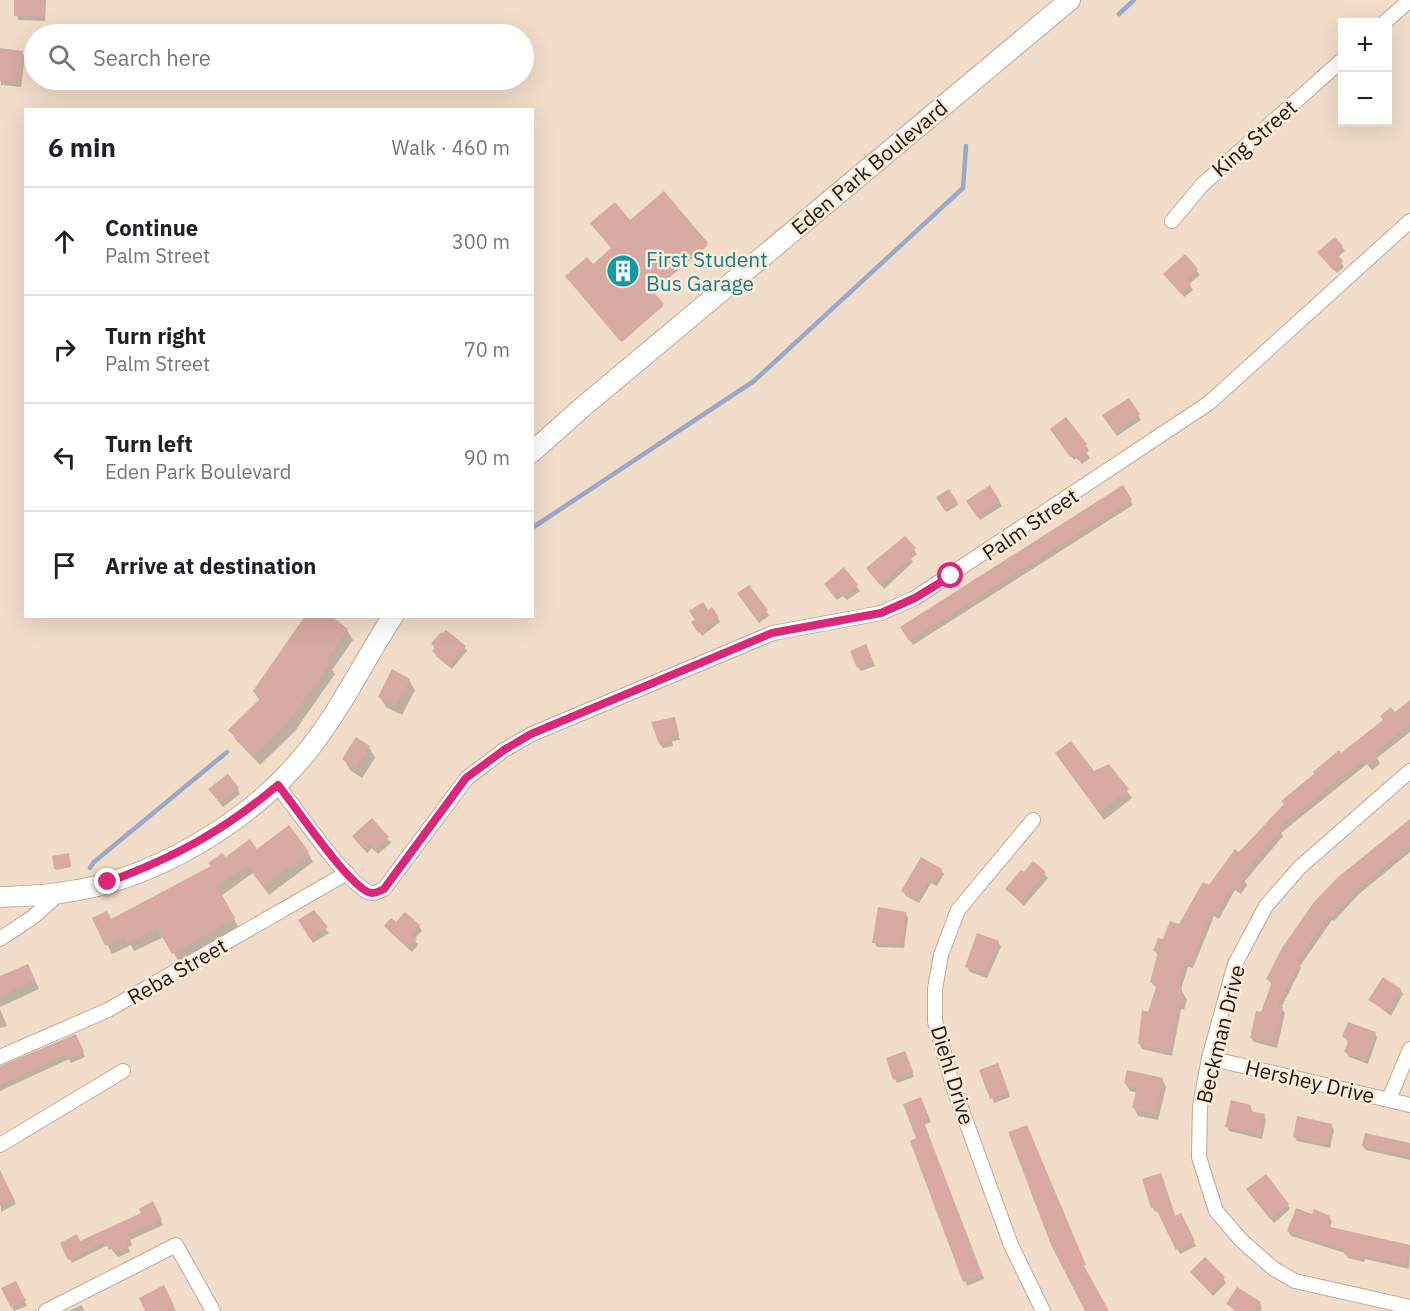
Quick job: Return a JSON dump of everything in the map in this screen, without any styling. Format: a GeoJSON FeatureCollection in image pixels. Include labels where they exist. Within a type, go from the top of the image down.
{"type":"FeatureCollection","features":[{"type":"Feature","properties":{"kind":"main road","name":"Eden Park Boulevard"},"geometry":{"type":"LineString","coordinates":[[534,450],[585,405],[1070,0]]}},
{"type":"Feature","properties":{"kind":"main road"},"geometry":{"type":"LineString","coordinates":[[0,897],[60,893],[108,882],[157,864],[208,838],[246,811],[278,785],[311,747],[392,618]]}},
{"type":"Feature","properties":{"kind":"street"},"geometry":{"type":"LineString","coordinates":[[1390,18],[1410,0]]}},
{"type":"Feature","properties":{"kind":"street","name":"King Street"},"geometry":{"type":"LineString","coordinates":[[1172,221],[1202,184],[1338,64]]}},
{"type":"Feature","properties":{"kind":"street","name":"Palm Street"},"geometry":{"type":"LineString","coordinates":[[278,785],[347,873],[366,891],[374,893],[384,889],[466,778],[504,750],[531,734],[772,633],[881,613],[915,598],[1209,403],[1410,221]]}},
{"type":"Feature","properties":{"kind":"street","name":"Beckman Drive"},"geometry":{"type":"LineString","coordinates":[[1410,771],[1300,867],[1266,906],[1235,964],[1209,1058],[1200,1106],[1198,1157],[1216,1211],[1266,1262],[1295,1281],[1410,1307]]}},
{"type":"Feature","properties":{"kind":"street","name":"Diehl Drive"},"geometry":{"type":"LineString","coordinates":[[1033,820],[958,910],[941,955],[935,989],[935,1021],[953,1086],[1011,1245],[1042,1311]]}},
{"type":"Feature","properties":{"kind":"street","name":"Reba Street"},"geometry":{"type":"LineString","coordinates":[[0,1057],[108,1010],[347,873]]}},
{"type":"Feature","properties":{"kind":"street"},"geometry":{"type":"LineString","coordinates":[[0,939],[33,917],[60,893]]}},
{"type":"Feature","properties":{"kind":"street"},"geometry":{"type":"LineString","coordinates":[[1389,1100],[1410,1049]]}},
{"type":"Feature","properties":{"kind":"street","name":"Hershey Drive"},"geometry":{"type":"LineString","coordinates":[[1209,1058],[1410,1105]]}},
{"type":"Feature","properties":{"kind":"street"},"geometry":{"type":"LineString","coordinates":[[0,1145],[123,1071]]}},
{"type":"Feature","properties":{"kind":"street"},"geometry":{"type":"LineString","coordinates":[[46,1311],[176,1245],[213,1311]]}},
{"type":"Feature","properties":{"kind":"building"},"geometry":{"type":"Polygon","coordinates":[[[14,0],[44,0],[44,16],[14,16],[14,0]]]}},
{"type":"Feature","properties":{"kind":"building"},"geometry":{"type":"Polygon","coordinates":[[[0,48],[23,51],[19,83],[0,81],[0,48]]]}},
{"type":"Feature","properties":{"kind":"building","name":"First Student Bus Garage"},"geometry":{"type":"Polygon","coordinates":[[[664,191],[708,243],[652,290],[664,304],[620,341],[565,276],[587,257],[593,264],[611,248],[590,223],[615,202],[630,220],[664,191]]]}},
{"type":"Feature","properties":{"kind":"building"},"geometry":{"type":"Polygon","coordinates":[[[1335,237],[1343,246],[1335,252],[1343,261],[1333,270],[1317,252],[1335,237]]]}},
{"type":"Feature","properties":{"kind":"building"},"geometry":{"type":"Polygon","coordinates":[[[1185,254],[1198,269],[1187,280],[1191,284],[1181,294],[1163,274],[1185,254]]]}},
{"type":"Feature","properties":{"kind":"building"},"geometry":{"type":"Polygon","coordinates":[[[1129,398],[1140,414],[1114,432],[1102,415],[1129,398]]]}},
{"type":"Feature","properties":{"kind":"building"},"geometry":{"type":"Polygon","coordinates":[[[1066,417],[1087,444],[1084,447],[1088,452],[1078,460],[1073,454],[1070,457],[1050,429],[1066,417]]]}},
{"type":"Feature","properties":{"kind":"building"},"geometry":{"type":"Polygon","coordinates":[[[990,485],[1000,501],[977,517],[966,501],[990,485]]]}},
{"type":"Feature","properties":{"kind":"building"},"geometry":{"type":"Polygon","coordinates":[[[1123,485],[1132,500],[909,641],[900,627],[1123,485]]]}},
{"type":"Feature","properties":{"kind":"building"},"geometry":{"type":"Polygon","coordinates":[[[949,489],[958,503],[945,511],[936,497],[949,489]]]}},
{"type":"Feature","properties":{"kind":"building"},"geometry":{"type":"Polygon","coordinates":[[[905,536],[916,548],[909,554],[912,557],[880,585],[866,568],[905,536]]]}},
{"type":"Feature","properties":{"kind":"building"},"geometry":{"type":"Polygon","coordinates":[[[844,567],[858,585],[843,597],[839,592],[834,596],[824,584],[844,567]]]}},
{"type":"Feature","properties":{"kind":"building"},"geometry":{"type":"Polygon","coordinates":[[[749,585],[768,610],[756,619],[737,593],[749,585]]]}},
{"type":"Feature","properties":{"kind":"building"},"geometry":{"type":"Polygon","coordinates":[[[703,602],[708,610],[712,607],[719,617],[698,633],[691,622],[695,620],[689,611],[703,602]]]}},
{"type":"Feature","properties":{"kind":"building"},"geometry":{"type":"Polygon","coordinates":[[[304,618],[334,618],[348,629],[326,661],[330,663],[289,721],[253,756],[228,730],[261,698],[253,691],[304,618]]]}},
{"type":"Feature","properties":{"kind":"building"},"geometry":{"type":"Polygon","coordinates":[[[446,630],[466,646],[449,666],[432,651],[435,647],[431,644],[441,632],[446,630]]]}},
{"type":"Feature","properties":{"kind":"building"},"geometry":{"type":"Polygon","coordinates":[[[866,644],[873,661],[857,668],[850,651],[866,644]]]}},
{"type":"Feature","properties":{"kind":"building"},"geometry":{"type":"Polygon","coordinates":[[[392,669],[410,679],[396,705],[378,697],[392,669]]]}},
{"type":"Feature","properties":{"kind":"building"},"geometry":{"type":"Polygon","coordinates":[[[1410,700],[1410,724],[1374,753],[1378,758],[1368,766],[1363,760],[1279,827],[1281,830],[1242,876],[1245,879],[1238,890],[1232,886],[1216,914],[1211,912],[1190,964],[1185,962],[1178,987],[1182,988],[1181,993],[1184,994],[1181,1006],[1178,1005],[1170,1051],[1138,1044],[1142,1010],[1148,1012],[1157,984],[1150,982],[1158,952],[1153,951],[1158,938],[1163,939],[1170,921],[1179,924],[1203,882],[1209,885],[1235,849],[1239,852],[1284,804],[1281,801],[1339,750],[1341,753],[1383,720],[1380,716],[1391,707],[1395,712],[1410,700]]]}},
{"type":"Feature","properties":{"kind":"building"},"geometry":{"type":"Polygon","coordinates":[[[675,717],[679,735],[670,737],[671,741],[659,744],[651,722],[675,717]]]}},
{"type":"Feature","properties":{"kind":"building"},"geometry":{"type":"Polygon","coordinates":[[[356,737],[370,746],[356,769],[342,759],[356,737]]]}},
{"type":"Feature","properties":{"kind":"building"},"geometry":{"type":"Polygon","coordinates":[[[1071,741],[1094,771],[1109,764],[1129,789],[1099,813],[1055,753],[1071,741]]]}},
{"type":"Feature","properties":{"kind":"building"},"geometry":{"type":"Polygon","coordinates":[[[228,774],[239,788],[220,803],[208,789],[228,774]]]}},
{"type":"Feature","properties":{"kind":"building"},"geometry":{"type":"Polygon","coordinates":[[[372,818],[389,837],[374,851],[369,844],[363,849],[352,836],[372,818]]]}},
{"type":"Feature","properties":{"kind":"building"},"geometry":{"type":"Polygon","coordinates":[[[1410,819],[1410,846],[1357,889],[1331,918],[1329,916],[1297,961],[1300,963],[1277,1006],[1283,1007],[1275,1044],[1250,1038],[1256,1011],[1261,1012],[1272,982],[1266,979],[1282,948],[1314,902],[1337,878],[1410,819]]]}},
{"type":"Feature","properties":{"kind":"building"},"geometry":{"type":"Polygon","coordinates":[[[289,825],[309,852],[263,887],[247,865],[217,886],[235,918],[172,954],[157,928],[127,943],[124,937],[105,946],[92,918],[107,911],[111,919],[211,866],[208,863],[222,853],[226,857],[250,839],[257,849],[289,825]]]}},
{"type":"Feature","properties":{"kind":"building"},"geometry":{"type":"Polygon","coordinates":[[[69,853],[71,866],[54,869],[52,856],[69,853]]]}},
{"type":"Feature","properties":{"kind":"building"},"geometry":{"type":"Polygon","coordinates":[[[921,857],[942,869],[934,883],[928,880],[916,900],[901,891],[921,857]]]}},
{"type":"Feature","properties":{"kind":"building"},"geometry":{"type":"Polygon","coordinates":[[[1033,861],[1046,872],[1021,902],[1005,889],[1021,870],[1024,872],[1033,861]]]}},
{"type":"Feature","properties":{"kind":"building"},"geometry":{"type":"Polygon","coordinates":[[[878,907],[906,912],[902,944],[872,943],[878,907]]]}},
{"type":"Feature","properties":{"kind":"building"},"geometry":{"type":"Polygon","coordinates":[[[314,910],[328,927],[310,939],[298,920],[314,910]]]}},
{"type":"Feature","properties":{"kind":"building"},"geometry":{"type":"Polygon","coordinates":[[[405,912],[420,925],[412,935],[417,939],[408,948],[384,926],[391,918],[396,922],[405,912]]]}},
{"type":"Feature","properties":{"kind":"building"},"geometry":{"type":"Polygon","coordinates":[[[977,933],[999,941],[985,974],[965,967],[977,933]]]}},
{"type":"Feature","properties":{"kind":"building"},"geometry":{"type":"Polygon","coordinates":[[[28,964],[35,980],[0,996],[0,976],[28,964]]]}},
{"type":"Feature","properties":{"kind":"building"},"geometry":{"type":"Polygon","coordinates":[[[1383,977],[1401,989],[1388,1012],[1368,1000],[1383,977]]]}},
{"type":"Feature","properties":{"kind":"building"},"geometry":{"type":"Polygon","coordinates":[[[1348,1022],[1376,1032],[1365,1060],[1344,1052],[1349,1039],[1342,1037],[1348,1022]]]}},
{"type":"Feature","properties":{"kind":"building"},"geometry":{"type":"Polygon","coordinates":[[[76,1034],[84,1052],[68,1059],[66,1055],[0,1085],[0,1066],[76,1034]]]}},
{"type":"Feature","properties":{"kind":"building"},"geometry":{"type":"Polygon","coordinates":[[[905,1051],[913,1072],[893,1080],[886,1058],[905,1051]]]}},
{"type":"Feature","properties":{"kind":"building"},"geometry":{"type":"Polygon","coordinates":[[[998,1063],[1009,1093],[990,1099],[979,1070],[998,1063]]]}},
{"type":"Feature","properties":{"kind":"building"},"geometry":{"type":"Polygon","coordinates":[[[1127,1070],[1163,1078],[1155,1114],[1132,1108],[1137,1087],[1124,1083],[1127,1070]]]}},
{"type":"Feature","properties":{"kind":"building"},"geometry":{"type":"Polygon","coordinates":[[[921,1097],[929,1118],[923,1120],[982,1274],[963,1282],[910,1141],[916,1138],[903,1104],[921,1097]]]}},
{"type":"Feature","properties":{"kind":"building"},"geometry":{"type":"Polygon","coordinates":[[[1231,1100],[1251,1105],[1250,1111],[1265,1114],[1260,1135],[1225,1127],[1231,1100]]]}},
{"type":"Feature","properties":{"kind":"building"},"geometry":{"type":"Polygon","coordinates":[[[1297,1116],[1332,1124],[1328,1144],[1293,1137],[1297,1116]]]}},
{"type":"Feature","properties":{"kind":"building"},"geometry":{"type":"Polygon","coordinates":[[[1027,1125],[1086,1265],[1084,1266],[1109,1311],[1085,1311],[1051,1245],[1008,1132],[1027,1125]]]}},
{"type":"Feature","properties":{"kind":"building"},"geometry":{"type":"Polygon","coordinates":[[[1365,1133],[1410,1143],[1410,1157],[1362,1146],[1365,1133]]]}},
{"type":"Feature","properties":{"kind":"building"},"geometry":{"type":"Polygon","coordinates":[[[0,1170],[14,1199],[0,1206],[0,1170]]]}},
{"type":"Feature","properties":{"kind":"building"},"geometry":{"type":"Polygon","coordinates":[[[1161,1173],[1175,1216],[1181,1213],[1195,1241],[1176,1250],[1155,1207],[1151,1208],[1142,1179],[1161,1173]]]}},
{"type":"Feature","properties":{"kind":"building"},"geometry":{"type":"Polygon","coordinates":[[[1266,1174],[1289,1204],[1270,1219],[1246,1189],[1266,1174]]]}},
{"type":"Feature","properties":{"kind":"building"},"geometry":{"type":"Polygon","coordinates":[[[153,1201],[162,1220],[128,1235],[131,1240],[126,1242],[128,1247],[114,1253],[112,1248],[109,1250],[105,1241],[68,1260],[60,1243],[77,1234],[80,1241],[141,1213],[139,1209],[153,1201]]]}},
{"type":"Feature","properties":{"kind":"building"},"geometry":{"type":"Polygon","coordinates":[[[1296,1208],[1312,1214],[1314,1209],[1330,1216],[1326,1226],[1410,1245],[1406,1265],[1363,1255],[1362,1258],[1344,1254],[1345,1250],[1287,1231],[1296,1208]]]}},
{"type":"Feature","properties":{"kind":"building"},"geometry":{"type":"Polygon","coordinates":[[[1205,1257],[1225,1277],[1210,1292],[1190,1272],[1205,1257]]]}},
{"type":"Feature","properties":{"kind":"building"},"geometry":{"type":"Polygon","coordinates":[[[16,1281],[26,1301],[11,1308],[1,1288],[16,1281]]]}},
{"type":"Feature","properties":{"kind":"building"},"geometry":{"type":"Polygon","coordinates":[[[164,1285],[174,1306],[165,1311],[145,1311],[139,1298],[164,1285]]]}},
{"type":"Feature","properties":{"kind":"building"},"geometry":{"type":"Polygon","coordinates":[[[1237,1287],[1261,1302],[1255,1311],[1238,1311],[1226,1304],[1237,1287]]]}},
{"type":"Feature","properties":{"kind":"waterway"},"geometry":{"type":"LineString","coordinates":[[1119,14],[1134,0]]}},
{"type":"Feature","properties":{"kind":"waterway"},"geometry":{"type":"LineString","coordinates":[[534,527],[754,381],[963,188],[966,146]]}},
{"type":"Feature","properties":{"kind":"waterway"},"geometry":{"type":"LineString","coordinates":[[90,868],[94,862],[227,752]]}},
{"type":"Feature","properties":{"kind":"place","name":"First Student Bus Garage"},"geometry":{"type":"Point","coordinates":[623,271]}},
{"type":"Feature","properties":{"kind":"route"},"geometry":{"type":"LineString","coordinates":[[108,882],[157,864],[208,838],[278,785],[347,873],[366,891],[379,892],[384,889],[466,778],[504,750],[531,734],[772,633],[881,613],[915,598],[951,576]]}}]}
